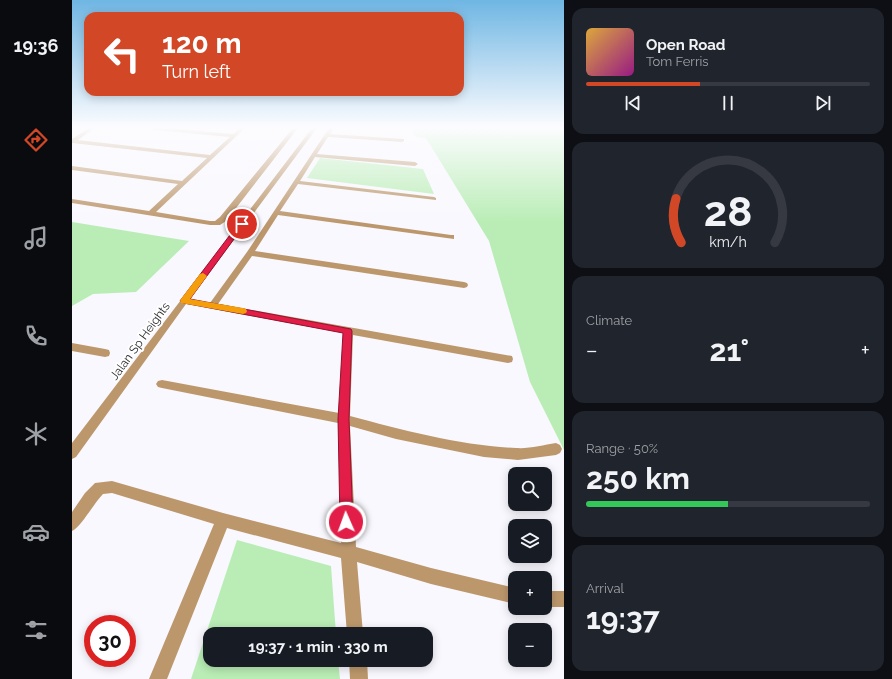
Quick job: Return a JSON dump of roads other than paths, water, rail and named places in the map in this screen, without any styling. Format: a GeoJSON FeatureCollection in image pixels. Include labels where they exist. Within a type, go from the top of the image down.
{"type":"FeatureCollection","features":[{"type":"Feature","properties":{"kind":"street"},"geometry":{"type":"LineString","coordinates":[[150,214],[207,160]]}},
{"type":"Feature","properties":{"kind":"street"},"geometry":{"type":"LineString","coordinates":[[72,201],[217,223],[223,218],[270,160]]}},
{"type":"Feature","properties":{"kind":"street","name":"Jalan Sp Heights"},"geometry":{"type":"LineString","coordinates":[[72,453],[290,160]]}},
{"type":"Feature","properties":{"kind":"street"},"geometry":{"type":"LineString","coordinates":[[213,305],[250,253],[310,160]]}},
{"type":"Feature","properties":{"kind":"street"},"geometry":{"type":"LineString","coordinates":[[366,160],[415,164]]}},
{"type":"Feature","properties":{"kind":"street"},"geometry":{"type":"LineString","coordinates":[[72,168],[182,183]]}},
{"type":"Feature","properties":{"kind":"street"},"geometry":{"type":"LineString","coordinates":[[296,182],[434,199]]}},
{"type":"Feature","properties":{"kind":"street"},"geometry":{"type":"LineString","coordinates":[[276,213],[451,237]]}},
{"type":"Feature","properties":{"kind":"street"},"geometry":{"type":"LineString","coordinates":[[250,253],[464,285]]}},
{"type":"Feature","properties":{"kind":"street"},"geometry":{"type":"LineString","coordinates":[[184,301],[508,359]]}},
{"type":"Feature","properties":{"kind":"street"},"geometry":{"type":"LineString","coordinates":[[348,331],[343,419],[347,552],[354,627]]}},
{"type":"Feature","properties":{"kind":"street"},"geometry":{"type":"LineString","coordinates":[[72,346],[105,353]]}},
{"type":"Feature","properties":{"kind":"street"},"geometry":{"type":"LineString","coordinates":[[162,384],[343,419],[396,434],[484,450],[518,454],[556,449]]}},
{"type":"Feature","properties":{"kind":"street"},"geometry":{"type":"LineString","coordinates":[[72,524],[90,498],[100,488],[112,487],[223,520],[347,552],[431,576],[508,595]]}},
{"type":"Feature","properties":{"kind":"street"},"geometry":{"type":"LineString","coordinates":[[158,679],[223,520]]}},
{"type":"Feature","properties":{"kind":"street"},"geometry":{"type":"LineString","coordinates":[[552,599],[564,599]]}},
{"type":"Feature","properties":{"kind":"street"},"geometry":{"type":"LineString","coordinates":[[358,667],[359,679]]}}]}
